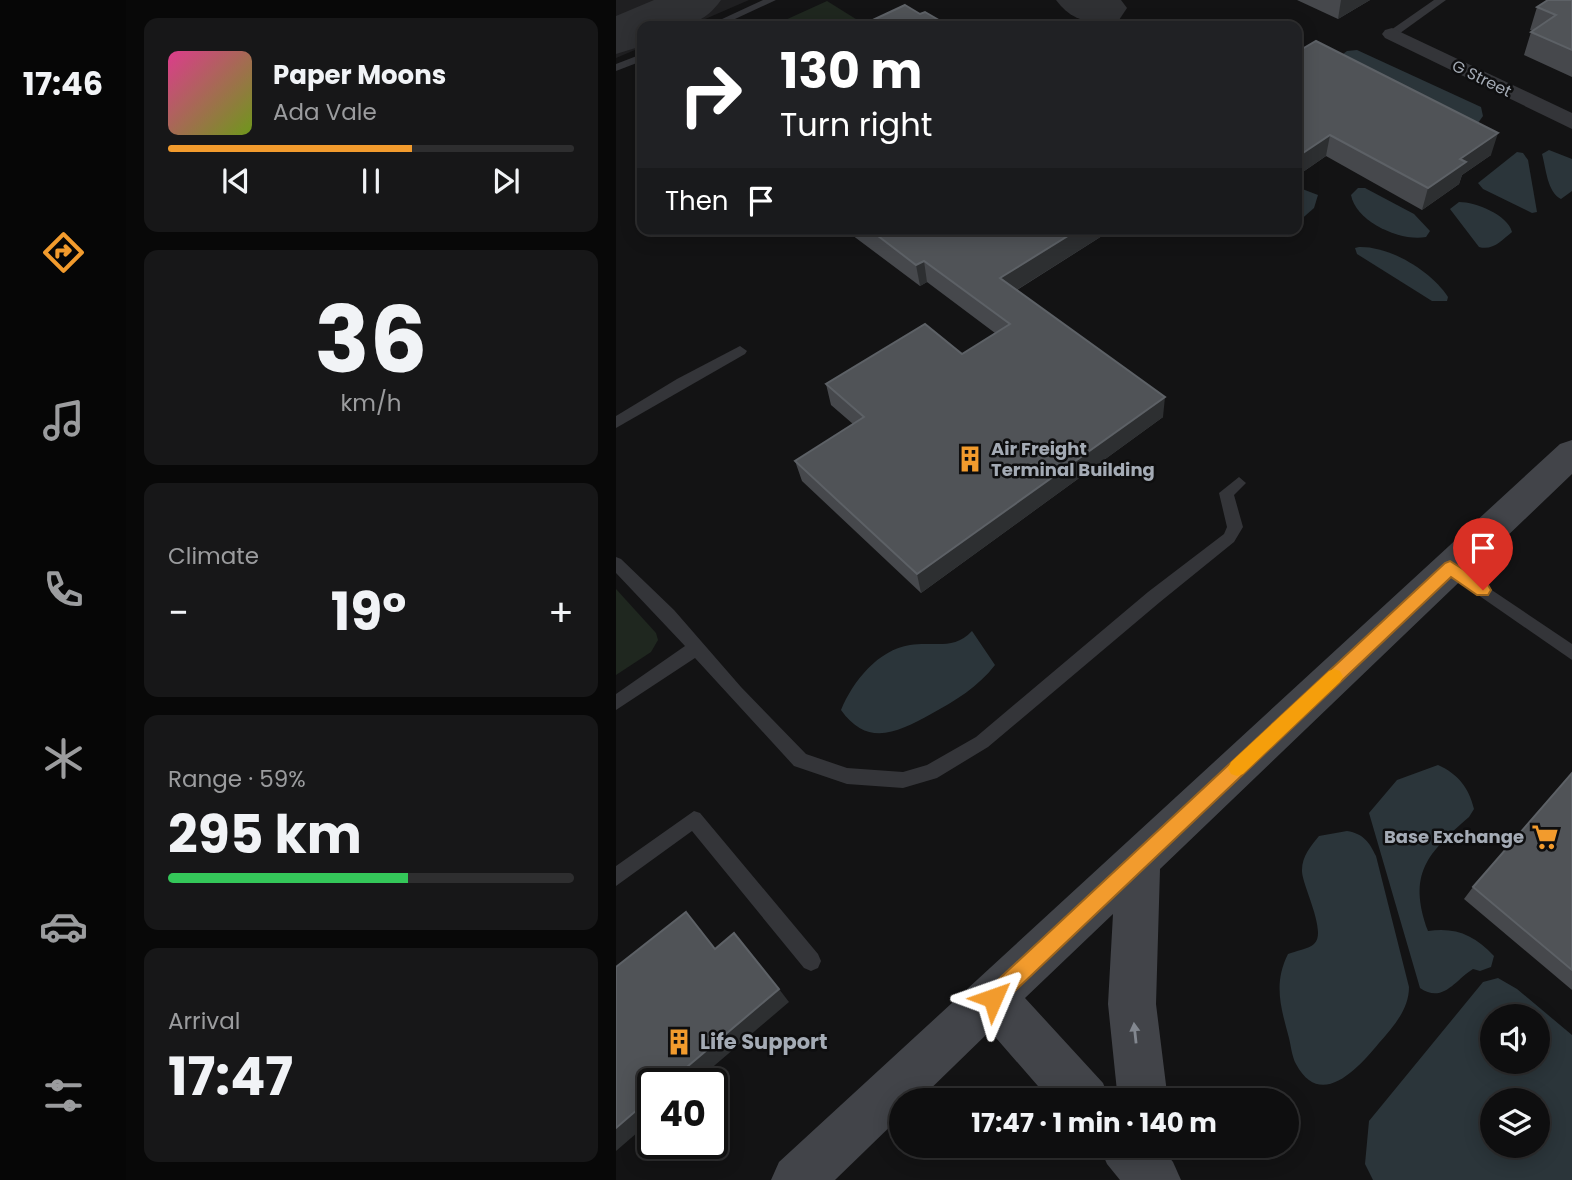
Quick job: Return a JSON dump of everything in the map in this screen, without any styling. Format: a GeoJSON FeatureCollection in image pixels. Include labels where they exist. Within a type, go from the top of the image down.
{"type":"FeatureCollection","features":[{"type":"Feature","properties":{"kind":"street","name":"G Street"},"geometry":{"type":"LineString","coordinates":[[1392,34],[1572,122]]}},
{"type":"Feature","properties":{"kind":"street"},"geometry":{"type":"LineString","coordinates":[[797,1180],[1572,453]]}},
{"type":"Feature","properties":{"kind":"street"},"geometry":{"type":"LineString","coordinates":[[1138,862],[1132,1004],[1142,1088]]}},
{"type":"Feature","properties":{"kind":"street"},"geometry":{"type":"LineString","coordinates":[[993,998],[1073,1088]]}},
{"type":"Feature","properties":{"kind":"street"},"geometry":{"type":"LineString","coordinates":[[1136,1158],[1157,1180]]}},
{"type":"Feature","properties":{"kind":"street"},"geometry":{"type":"LineString","coordinates":[[1154,1158],[1157,1180]]}},
{"type":"Feature","properties":{"kind":"lane"},"geometry":{"type":"LineString","coordinates":[[723,21],[771,0]]}},
{"type":"Feature","properties":{"kind":"lane"},"geometry":{"type":"LineString","coordinates":[[1392,34],[1441,0]]}},
{"type":"Feature","properties":{"kind":"lane"},"geometry":{"type":"LineString","coordinates":[[616,68],[637,59]]}},
{"type":"Feature","properties":{"kind":"lane"},"geometry":{"type":"LineString","coordinates":[[616,423],[682,382],[740,351]]}},
{"type":"Feature","properties":{"kind":"lane"},"geometry":{"type":"LineString","coordinates":[[616,563],[800,760],[846,776],[903,780],[931,772],[982,742],[1154,597],[1229,538],[1235,527],[1226,493],[1239,483]]}},
{"type":"Feature","properties":{"kind":"lane"},"geometry":{"type":"LineString","coordinates":[[1450,568],[1572,653]]}},
{"type":"Feature","properties":{"kind":"lane"},"geometry":{"type":"LineString","coordinates":[[616,703],[696,648]]}},
{"type":"Feature","properties":{"kind":"lane"},"geometry":{"type":"LineString","coordinates":[[616,877],[694,819],[811,961]]}},
{"type":"Feature","properties":{"kind":"shaded area"},"geometry":{"type":"Polygon","coordinates":[[[616,0],[749,0],[701,21],[637,21],[637,49],[616,58],[616,0]]]}},
{"type":"Feature","properties":{"kind":"shaded area"},"geometry":{"type":"Polygon","coordinates":[[[827,1],[859,21],[783,21],[827,1]]]}},
{"type":"Feature","properties":{"kind":"shaded area"},"geometry":{"type":"Polygon","coordinates":[[[1357,50],[1481,107],[1483,116],[1478,123],[1468,126],[1339,57],[1347,51],[1357,50]]]}},
{"type":"Feature","properties":{"kind":"shaded area"},"geometry":{"type":"Polygon","coordinates":[[[1549,150],[1572,159],[1572,191],[1561,199],[1553,191],[1546,173],[1542,154],[1549,150]]]}},
{"type":"Feature","properties":{"kind":"shaded area"},"geometry":{"type":"Polygon","coordinates":[[[1517,152],[1523,153],[1528,160],[1537,212],[1532,213],[1483,189],[1478,183],[1517,152]]]}},
{"type":"Feature","properties":{"kind":"shaded area"},"geometry":{"type":"Polygon","coordinates":[[[1358,188],[1365,188],[1414,214],[1430,231],[1426,237],[1416,238],[1381,228],[1361,214],[1355,205],[1351,195],[1358,188]]]}},
{"type":"Feature","properties":{"kind":"shaded area"},"geometry":{"type":"Polygon","coordinates":[[[1302,189],[1318,195],[1314,208],[1302,219],[1302,189]]]}},
{"type":"Feature","properties":{"kind":"shaded area"},"geometry":{"type":"Polygon","coordinates":[[[1459,202],[1474,204],[1498,215],[1512,232],[1493,246],[1479,247],[1450,209],[1459,202]]]}},
{"type":"Feature","properties":{"kind":"shaded area"},"geometry":{"type":"Polygon","coordinates":[[[1355,248],[1384,251],[1421,269],[1441,287],[1448,297],[1447,301],[1432,301],[1357,254],[1355,248]]]}},
{"type":"Feature","properties":{"kind":"shaded area"},"geometry":{"type":"Polygon","coordinates":[[[616,589],[656,633],[658,640],[651,652],[616,675],[616,589]]]}},
{"type":"Feature","properties":{"kind":"shaded area"},"geometry":{"type":"Polygon","coordinates":[[[972,631],[995,665],[974,687],[949,704],[919,721],[884,733],[862,729],[851,722],[841,710],[852,688],[868,668],[887,653],[910,645],[958,641],[972,631]]]}},
{"type":"Feature","properties":{"kind":"shaded area"},"geometry":{"type":"Polygon","coordinates":[[[1438,765],[1462,782],[1474,809],[1442,842],[1425,866],[1420,894],[1422,911],[1428,931],[1447,930],[1464,934],[1494,956],[1491,967],[1480,971],[1473,969],[1448,989],[1435,993],[1420,988],[1369,813],[1397,780],[1438,765]]]}},
{"type":"Feature","properties":{"kind":"shaded area"},"geometry":{"type":"Polygon","coordinates":[[[1347,831],[1365,839],[1376,856],[1409,987],[1406,1003],[1395,1024],[1371,1053],[1351,1073],[1339,1080],[1317,1084],[1306,1078],[1294,1058],[1281,1006],[1281,976],[1288,954],[1312,946],[1317,938],[1316,919],[1303,877],[1302,865],[1305,856],[1319,836],[1347,831]]]}},
{"type":"Feature","properties":{"kind":"shaded area"},"geometry":{"type":"Polygon","coordinates":[[[1498,978],[1535,1004],[1480,1004],[1480,1074],[1550,1074],[1550,1017],[1572,1035],[1572,1180],[1373,1180],[1365,1164],[1369,1121],[1483,982],[1498,978]]]}},
{"type":"Feature","properties":{"kind":"building"},"geometry":{"type":"Polygon","coordinates":[[[1548,0],[1572,0],[1572,50],[1531,32],[1556,15],[1537,7],[1548,0]]]}},
{"type":"Feature","properties":{"kind":"building"},"geometry":{"type":"Polygon","coordinates":[[[905,5],[940,21],[871,21],[905,5]]]}},
{"type":"Feature","properties":{"kind":"building"},"geometry":{"type":"Polygon","coordinates":[[[1316,41],[1498,133],[1460,159],[1466,162],[1428,188],[1330,135],[1302,154],[1302,49],[1316,41]]]}},
{"type":"Feature","properties":{"kind":"building","name":"Air Freight Terminal Building"},"geometry":{"type":"Polygon","coordinates":[[[877,235],[1069,235],[1000,278],[1165,397],[917,574],[795,461],[864,417],[826,384],[925,324],[962,354],[1010,324],[924,261],[916,265],[877,235]]]}},
{"type":"Feature","properties":{"kind":"building","name":"Base Exchange"},"geometry":{"type":"Polygon","coordinates":[[[1572,773],[1572,970],[1473,887],[1572,773]]]}},
{"type":"Feature","properties":{"kind":"building","name":"Life Support"},"geometry":{"type":"Polygon","coordinates":[[[686,912],[715,949],[734,933],[779,989],[686,1068],[637,1068],[637,1110],[616,1128],[616,967],[686,912]]]}},
{"type":"Feature","properties":{"kind":"taxiway"},"geometry":{"type":"LineString","coordinates":[[653,21],[693,0]]}},
{"type":"Feature","properties":{"kind":"taxiway"},"geometry":{"type":"LineString","coordinates":[[1084,0],[1099,8]]}},
{"type":"Feature","properties":{"kind":"taxiway"},"geometry":{"type":"LineString","coordinates":[[616,37],[637,28]]}},
{"type":"Feature","properties":{"kind":"slow traffic"},"geometry":{"type":"LineString","coordinates":[[1237,768],[1334,677]]}},
{"type":"Feature","properties":{"kind":"place","name":"Air Freight Terminal Building"},"geometry":{"type":"Point","coordinates":[970,459]}},
{"type":"Feature","properties":{"kind":"place","name":"Base Exchange"},"geometry":{"type":"Point","coordinates":[1545,837]}},
{"type":"Feature","properties":{"kind":"place","name":"Life Support"},"geometry":{"type":"Point","coordinates":[679,1042]}},
{"type":"Feature","properties":{"kind":"route"},"geometry":{"type":"LineString","coordinates":[[993,998],[1450,568],[1483,590]]}}]}
